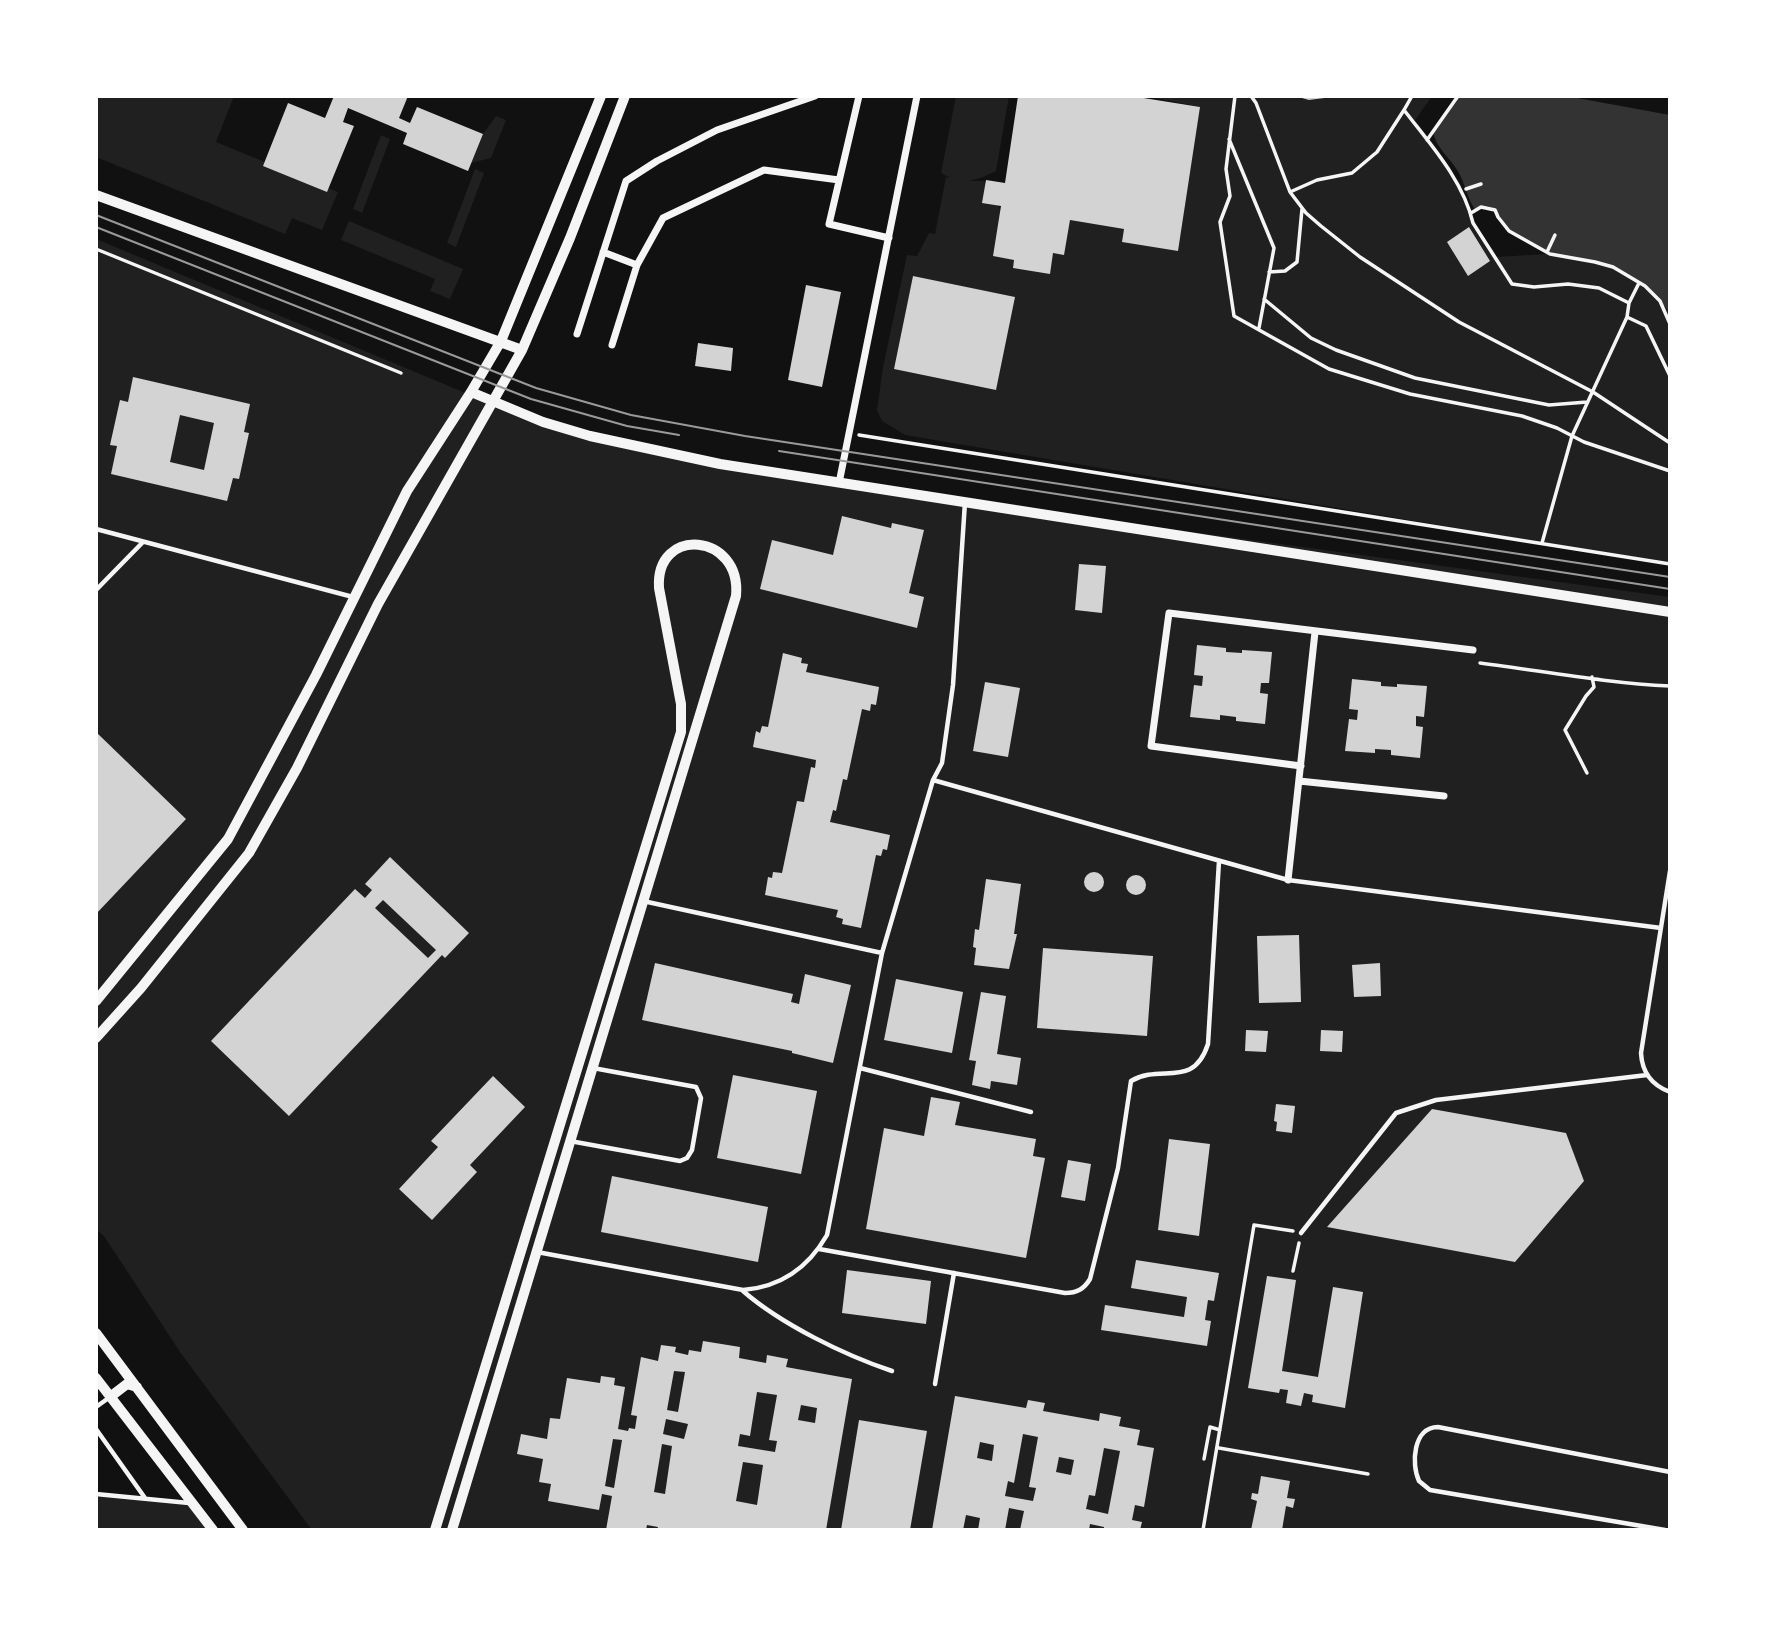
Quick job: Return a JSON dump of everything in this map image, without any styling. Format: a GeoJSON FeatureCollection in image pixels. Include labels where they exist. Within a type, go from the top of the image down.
{"type":"FeatureCollection","features":[{"type":"Feature","properties":{"kind":"street"},"geometry":{"type":"LineString","coordinates":[[97,997],[228,839],[286,733],[407,491],[501,341],[601,96]]}},
{"type":"Feature","properties":{"kind":"street"},"geometry":{"type":"LineString","coordinates":[[96,1038],[141,988],[249,853],[301,761],[379,604],[522,350],[570,238],[625,96]]}},
{"type":"Feature","properties":{"kind":"street"},"geometry":{"type":"LineString","coordinates":[[577,334],[626,181],[657,161],[717,130],[815,96]]}},
{"type":"Feature","properties":{"kind":"street"},"geometry":{"type":"LineString","coordinates":[[859,96],[830,224],[888,238]]}},
{"type":"Feature","properties":{"kind":"street"},"geometry":{"type":"LineString","coordinates":[[839,483],[917,96]]}},
{"type":"Feature","properties":{"kind":"street"},"geometry":{"type":"LineString","coordinates":[[612,345],[637,265],[663,218],[764,170],[839,180]]}},
{"type":"Feature","properties":{"kind":"street"},"geometry":{"type":"LineString","coordinates":[[96,194],[522,350]]}},
{"type":"Feature","properties":{"kind":"street"},"geometry":{"type":"LineString","coordinates":[[603,252],[637,265]]}},
{"type":"Feature","properties":{"kind":"street"},"geometry":{"type":"LineString","coordinates":[[471,392],[543,422],[622,443],[720,464],[965,500],[1670,612]]}},
{"type":"Feature","properties":{"kind":"street"},"geometry":{"type":"LineString","coordinates":[[435,1530],[681,732],[681,704],[659,588],[660,569],[664,560],[675,550],[705,544],[718,550],[729,562],[736,579],[736,596],[452,1530]]}},
{"type":"Feature","properties":{"kind":"street"},"geometry":{"type":"LineString","coordinates":[[1301,766],[1152,747],[1168,613],[1473,650]]}},
{"type":"Feature","properties":{"kind":"street"},"geometry":{"type":"LineString","coordinates":[[1288,880],[1315,632]]}},
{"type":"Feature","properties":{"kind":"street"},"geometry":{"type":"LineString","coordinates":[[1299,781],[1444,796]]}},
{"type":"Feature","properties":{"kind":"street"},"geometry":{"type":"LineString","coordinates":[[96,1333],[243,1530]]}},
{"type":"Feature","properties":{"kind":"street"},"geometry":{"type":"LineString","coordinates":[[96,1378],[213,1530]]}},
{"type":"Feature","properties":{"kind":"street"},"geometry":{"type":"LineString","coordinates":[[110,1396],[127,1384],[137,1387]]}},
{"type":"Feature","properties":{"kind":"lane"},"geometry":{"type":"LineString","coordinates":[[536,1252],[743,1290],[765,1287],[785,1280],[809,1262],[827,1235],[882,953],[933,780],[942,763],[953,685],[965,500]]}},
{"type":"Feature","properties":{"kind":"lane"},"geometry":{"type":"LineString","coordinates":[[96,529],[354,597]]}},
{"type":"Feature","properties":{"kind":"lane"},"geometry":{"type":"LineString","coordinates":[[96,590],[143,542]]}},
{"type":"Feature","properties":{"kind":"lane"},"geometry":{"type":"LineString","coordinates":[[933,780],[1288,880],[1661,928]]}},
{"type":"Feature","properties":{"kind":"lane"},"geometry":{"type":"LineString","coordinates":[[819,1249],[1065,1293],[1080,1290],[1090,1279],[1118,1168],[1130,1082],[1150,1073],[1186,1072],[1200,1061],[1208,1044],[1219,861]]}},
{"type":"Feature","properties":{"kind":"lane"},"geometry":{"type":"LineString","coordinates":[[1670,871],[1641,1053],[1647,1075],[1660,1088],[1670,1092]]}},
{"type":"Feature","properties":{"kind":"lane"},"geometry":{"type":"LineString","coordinates":[[643,901],[882,953]]}},
{"type":"Feature","properties":{"kind":"lane"},"geometry":{"type":"LineString","coordinates":[[569,1141],[680,1161],[687,1158],[692,1150],[701,1098],[696,1087],[592,1068]]}},
{"type":"Feature","properties":{"kind":"lane"},"geometry":{"type":"LineString","coordinates":[[860,1068],[1031,1112]]}},
{"type":"Feature","properties":{"kind":"lane"},"geometry":{"type":"LineString","coordinates":[[1301,1233],[1396,1114],[1436,1100],[1647,1075]]}},
{"type":"Feature","properties":{"kind":"lane"},"geometry":{"type":"LineString","coordinates":[[935,1384],[954,1273]]}},
{"type":"Feature","properties":{"kind":"lane"},"geometry":{"type":"LineString","coordinates":[[743,1290],[759,1304],[853,1358],[892,1371]]}},
{"type":"Feature","properties":{"kind":"lane"},"geometry":{"type":"LineString","coordinates":[[96,1408],[110,1396]]}},
{"type":"Feature","properties":{"kind":"lane"},"geometry":{"type":"LineString","coordinates":[[1665,1530],[1430,1490],[1424,1487],[1417,1476],[1415,1459],[1416,1448],[1423,1432],[1438,1427],[1670,1472]]}},
{"type":"Feature","properties":{"kind":"lane"},"geometry":{"type":"LineString","coordinates":[[96,1429],[146,1499]]}},
{"type":"Feature","properties":{"kind":"lane"},"geometry":{"type":"LineString","coordinates":[[96,1494],[192,1503]]}},
{"type":"Feature","properties":{"kind":"path"},"geometry":{"type":"LineString","coordinates":[[1235,96],[1226,169],[1230,196],[1220,222],[1234,316],[1329,369],[1410,394],[1522,416],[1670,471]]}},
{"type":"Feature","properties":{"kind":"path"},"geometry":{"type":"LineString","coordinates":[[1251,96],[1290,192],[1302,209],[1360,257],[1417,295],[1483,336],[1593,392],[1670,443]]}},
{"type":"Feature","properties":{"kind":"path"},"geometry":{"type":"LineString","coordinates":[[1290,192],[1317,180],[1352,173],[1377,152],[1412,96]]}},
{"type":"Feature","properties":{"kind":"path"},"geometry":{"type":"LineString","coordinates":[[1427,140],[1458,96]]}},
{"type":"Feature","properties":{"kind":"path"},"geometry":{"type":"LineString","coordinates":[[1404,110],[1451,172],[1471,212],[1473,223],[1511,284],[1534,287],[1568,284],[1599,288],[1629,303]]}},
{"type":"Feature","properties":{"kind":"path"},"geometry":{"type":"LineString","coordinates":[[1229,137],[1273,248],[1258,329]]}},
{"type":"Feature","properties":{"kind":"path"},"geometry":{"type":"LineString","coordinates":[[1466,188],[1481,184]]}},
{"type":"Feature","properties":{"kind":"path"},"geometry":{"type":"LineString","coordinates":[[1471,212],[1481,207],[1495,210],[1509,231],[1548,252],[1613,267],[1639,283],[1660,301],[1670,324]]}},
{"type":"Feature","properties":{"kind":"path"},"geometry":{"type":"LineString","coordinates":[[1269,272],[1285,271],[1297,262],[1302,209]]}},
{"type":"Feature","properties":{"kind":"path"},"geometry":{"type":"LineString","coordinates":[[1548,252],[1555,235]]}},
{"type":"Feature","properties":{"kind":"path"},"geometry":{"type":"LineString","coordinates":[[96,249],[401,373]]}},
{"type":"Feature","properties":{"kind":"path"},"geometry":{"type":"LineString","coordinates":[[1542,544],[1572,436],[1627,317],[1629,303],[1639,283]]}},
{"type":"Feature","properties":{"kind":"path"},"geometry":{"type":"LineString","coordinates":[[1264,299],[1311,338],[1336,350],[1415,378],[1549,405],[1587,402]]}},
{"type":"Feature","properties":{"kind":"path"},"geometry":{"type":"LineString","coordinates":[[1627,317],[1646,326],[1670,376]]}},
{"type":"Feature","properties":{"kind":"path"},"geometry":{"type":"LineString","coordinates":[[849,434],[1670,564]]}},
{"type":"Feature","properties":{"kind":"path"},"geometry":{"type":"LineString","coordinates":[[1480,663],[1592,677],[1619,684],[1670,686]]}},
{"type":"Feature","properties":{"kind":"path"},"geometry":{"type":"LineString","coordinates":[[1587,773],[1565,730],[1594,687],[1592,677]]}},
{"type":"Feature","properties":{"kind":"path"},"geometry":{"type":"LineString","coordinates":[[1203,1530],[1254,1225],[1301,1233],[1293,1271]]}},
{"type":"Feature","properties":{"kind":"path"},"geometry":{"type":"LineString","coordinates":[[1205,1459],[1210,1427],[1220,1430]]}},
{"type":"Feature","properties":{"kind":"path"},"geometry":{"type":"LineString","coordinates":[[1218,1447],[1368,1474]]}},
{"type":"Feature","properties":{"kind":"shaded area"},"geometry":{"type":"Polygon","coordinates":[[[96,96],[234,96],[216,142],[338,192],[322,230],[292,218],[285,234],[96,157],[96,96]]]}},
{"type":"Feature","properties":{"kind":"shaded area"},"geometry":{"type":"Polygon","coordinates":[[[956,96],[1009,96],[996,171],[969,181],[984,181],[1002,213],[993,255],[1014,260],[1013,268],[1053,253],[1064,254],[1070,220],[1124,229],[1122,242],[1178,251],[1200,107],[1145,96],[1432,96],[1413,123],[1451,172],[1471,213],[1473,223],[1495,257],[1547,254],[1613,267],[1649,291],[1670,312],[1670,564],[905,435],[882,421],[877,410],[883,367],[907,255],[917,256],[929,233],[935,234],[946,177],[951,178],[941,173],[956,96]],[[913,276],[894,369],[996,390],[1014,297],[913,276]]]}},
{"type":"Feature","properties":{"kind":"shaded area"},"geometry":{"type":"Polygon","coordinates":[[[1458,96],[1566,96],[1670,115],[1670,312],[1645,286],[1613,267],[1557,256],[1509,231],[1495,210],[1481,207],[1476,211],[1460,175],[1438,144],[1433,132],[1458,96]]]}},
{"type":"Feature","properties":{"kind":"shaded area"},"geometry":{"type":"Polygon","coordinates":[[[496,116],[506,120],[491,158],[471,163],[483,134],[496,116]]]}},
{"type":"Feature","properties":{"kind":"shaded area"},"geometry":{"type":"Polygon","coordinates":[[[381,135],[390,139],[362,213],[353,209],[381,135]]]}},
{"type":"Feature","properties":{"kind":"shaded area"},"geometry":{"type":"Polygon","coordinates":[[[475,169],[484,173],[456,247],[447,243],[475,169]]]}},
{"type":"Feature","properties":{"kind":"shaded area"},"geometry":{"type":"Polygon","coordinates":[[[349,221],[463,269],[450,299],[430,291],[435,279],[341,240],[349,221]]]}},
{"type":"Feature","properties":{"kind":"shaded area"},"geometry":{"type":"Polygon","coordinates":[[[96,239],[504,409],[572,434],[767,474],[1670,597],[1670,1530],[312,1530],[180,1352],[104,1236],[96,1229],[96,239]]]}},
{"type":"Feature","properties":{"kind":"shaded area"},"geometry":{"type":"Polygon","coordinates":[[[96,1493],[190,1503],[215,1530],[96,1530],[96,1493]]]}},
{"type":"Feature","properties":{"kind":"building"},"geometry":{"type":"Polygon","coordinates":[[[334,96],[408,96],[399,118],[410,123],[417,107],[483,134],[468,171],[403,144],[407,133],[348,108],[343,122],[354,126],[327,192],[263,166],[288,103],[325,118],[334,96]]]}},
{"type":"Feature","properties":{"kind":"building"},"geometry":{"type":"Polygon","coordinates":[[[1018,96],[1131,96],[1200,107],[1178,251],[1122,242],[1124,229],[1070,220],[1064,255],[1053,253],[1050,274],[1013,268],[1014,260],[993,256],[1001,206],[982,203],[986,180],[1005,183],[1018,96]]]}},
{"type":"Feature","properties":{"kind":"building"},"geometry":{"type":"Polygon","coordinates":[[[1295,96],[1332,96],[1332,97],[1309,100],[1295,96]]]}},
{"type":"Feature","properties":{"kind":"building"},"geometry":{"type":"Polygon","coordinates":[[[1469,227],[1490,261],[1468,276],[1447,242],[1469,227]]]}},
{"type":"Feature","properties":{"kind":"building"},"geometry":{"type":"Polygon","coordinates":[[[913,276],[1015,297],[996,390],[894,369],[913,276]]]}},
{"type":"Feature","properties":{"kind":"building"},"geometry":{"type":"Polygon","coordinates":[[[806,285],[841,292],[822,387],[788,380],[806,285]]]}},
{"type":"Feature","properties":{"kind":"building"},"geometry":{"type":"Polygon","coordinates":[[[698,343],[733,348],[731,371],[695,366],[698,343]]]}},
{"type":"Feature","properties":{"kind":"building"},"geometry":{"type":"Polygon","coordinates":[[[133,377],[250,404],[244,432],[249,433],[239,479],[233,478],[227,501],[111,474],[117,446],[110,445],[120,400],[128,402],[133,377]],[[180,415],[170,462],[204,470],[214,423],[180,415]]]}},
{"type":"Feature","properties":{"kind":"building"},"geometry":{"type":"Polygon","coordinates":[[[842,516],[891,528],[892,523],[924,530],[909,593],[924,597],[917,628],[760,589],[772,540],[833,555],[842,516]]]}},
{"type":"Feature","properties":{"kind":"building"},"geometry":{"type":"Polygon","coordinates":[[[1079,564],[1106,566],[1102,613],[1075,610],[1079,564]]]}},
{"type":"Feature","properties":{"kind":"building"},"geometry":{"type":"Polygon","coordinates":[[[1197,645],[1226,648],[1226,652],[1272,652],[1269,683],[1261,683],[1260,693],[1268,694],[1265,724],[1236,721],[1236,717],[1220,715],[1220,720],[1190,717],[1194,685],[1202,686],[1203,676],[1194,675],[1197,645]]]}},
{"type":"Feature","properties":{"kind":"building"},"geometry":{"type":"Polygon","coordinates":[[[783,653],[802,658],[801,663],[808,664],[806,672],[879,687],[876,705],[871,704],[870,711],[862,709],[847,780],[843,779],[836,811],[833,810],[830,822],[890,835],[887,850],[883,849],[881,856],[876,855],[861,928],[842,924],[843,919],[836,917],[838,910],[765,895],[768,877],[772,878],[773,872],[782,873],[797,801],[804,802],[811,767],[815,768],[816,760],[753,747],[756,731],[760,733],[762,726],[768,727],[783,653]]]}},
{"type":"Feature","properties":{"kind":"building"},"geometry":{"type":"Polygon","coordinates":[[[1352,679],[1381,682],[1381,686],[1427,686],[1424,717],[1416,716],[1416,726],[1423,727],[1420,758],[1391,755],[1391,750],[1375,749],[1375,753],[1345,751],[1349,719],[1357,720],[1358,710],[1349,709],[1352,679]]]}},
{"type":"Feature","properties":{"kind":"building"},"geometry":{"type":"Polygon","coordinates":[[[985,682],[1020,688],[1008,757],[973,751],[985,682]]]}},
{"type":"Feature","properties":{"kind":"building"},"geometry":{"type":"Polygon","coordinates":[[[96,732],[186,819],[96,914],[98,855],[96,732]]]}},
{"type":"Feature","properties":{"kind":"building"},"geometry":{"type":"Polygon","coordinates":[[[390,857],[469,933],[445,958],[442,955],[289,1116],[211,1041],[355,889],[365,898],[372,890],[365,884],[390,857]],[[383,900],[375,908],[428,958],[436,950],[383,900]]]}},
{"type":"Feature","properties":{"kind":"building"},"geometry":{"type":"Polygon","coordinates":[[[1094,872],[1101,875],[1104,882],[1101,889],[1094,892],[1087,889],[1084,882],[1087,875],[1094,872]]]}},
{"type":"Feature","properties":{"kind":"building"},"geometry":{"type":"Polygon","coordinates":[[[1136,875],[1143,878],[1146,885],[1143,892],[1136,895],[1129,892],[1126,885],[1129,878],[1136,875]]]}},
{"type":"Feature","properties":{"kind":"building"},"geometry":{"type":"Polygon","coordinates":[[[986,879],[1021,884],[1014,934],[1017,934],[1009,969],[974,965],[975,929],[979,930],[986,879]]]}},
{"type":"Feature","properties":{"kind":"building"},"geometry":{"type":"Polygon","coordinates":[[[1299,935],[1301,1002],[1259,1003],[1257,936],[1299,935]]]}},
{"type":"Feature","properties":{"kind":"building"},"geometry":{"type":"Polygon","coordinates":[[[1043,948],[1153,956],[1147,1036],[1037,1028],[1043,948]]]}},
{"type":"Feature","properties":{"kind":"building"},"geometry":{"type":"Polygon","coordinates":[[[655,963],[793,994],[791,1002],[799,1004],[805,974],[851,985],[833,1063],[792,1051],[642,1020],[655,963]]]}},
{"type":"Feature","properties":{"kind":"building"},"geometry":{"type":"Polygon","coordinates":[[[1380,963],[1381,996],[1354,997],[1352,965],[1380,963]]]}},
{"type":"Feature","properties":{"kind":"building"},"geometry":{"type":"Polygon","coordinates":[[[896,979],[963,992],[952,1053],[884,1040],[896,979]]]}},
{"type":"Feature","properties":{"kind":"building"},"geometry":{"type":"Polygon","coordinates":[[[981,992],[1006,996],[997,1054],[1021,1058],[1017,1085],[991,1081],[990,1089],[972,1085],[976,1061],[969,1060],[981,992]]]}},
{"type":"Feature","properties":{"kind":"building"},"geometry":{"type":"Polygon","coordinates":[[[1246,1030],[1268,1031],[1266,1052],[1245,1051],[1246,1030]]]}},
{"type":"Feature","properties":{"kind":"building"},"geometry":{"type":"Polygon","coordinates":[[[1321,1030],[1343,1031],[1342,1052],[1320,1051],[1321,1030]]]}},
{"type":"Feature","properties":{"kind":"building"},"geometry":{"type":"Polygon","coordinates":[[[733,1075],[817,1091],[801,1174],[717,1158],[733,1075]]]}},
{"type":"Feature","properties":{"kind":"building"},"geometry":{"type":"Polygon","coordinates":[[[493,1076],[525,1107],[470,1165],[477,1172],[432,1220],[399,1189],[438,1147],[431,1141],[493,1076]]]}},
{"type":"Feature","properties":{"kind":"building"},"geometry":{"type":"Polygon","coordinates":[[[931,1097],[960,1102],[955,1125],[1036,1139],[1033,1156],[1045,1158],[1026,1258],[866,1229],[884,1128],[924,1136],[931,1097]]]}},
{"type":"Feature","properties":{"kind":"building"},"geometry":{"type":"Polygon","coordinates":[[[1276,1104],[1295,1106],[1292,1133],[1276,1131],[1276,1104]]]}},
{"type":"Feature","properties":{"kind":"building"},"geometry":{"type":"Polygon","coordinates":[[[1432,1109],[1566,1133],[1584,1181],[1515,1262],[1327,1227],[1432,1109]]]}},
{"type":"Feature","properties":{"kind":"building"},"geometry":{"type":"Polygon","coordinates":[[[1169,1139],[1210,1144],[1199,1236],[1158,1230],[1169,1139]]]}},
{"type":"Feature","properties":{"kind":"building"},"geometry":{"type":"Polygon","coordinates":[[[1068,1160],[1091,1164],[1085,1201],[1061,1197],[1068,1160]]]}},
{"type":"Feature","properties":{"kind":"building"},"geometry":{"type":"Polygon","coordinates":[[[612,1176],[768,1207],[758,1262],[601,1232],[612,1176]]]}},
{"type":"Feature","properties":{"kind":"building"},"geometry":{"type":"Polygon","coordinates":[[[1136,1260],[1219,1273],[1214,1301],[1208,1300],[1205,1320],[1211,1321],[1207,1346],[1101,1330],[1105,1305],[1184,1317],[1187,1297],[1131,1288],[1136,1260]]]}},
{"type":"Feature","properties":{"kind":"building"},"geometry":{"type":"Polygon","coordinates":[[[847,1270],[931,1281],[926,1324],[842,1313],[847,1270]]]}},
{"type":"Feature","properties":{"kind":"building"},"geometry":{"type":"Polygon","coordinates":[[[1267,1276],[1296,1280],[1282,1371],[1318,1377],[1333,1287],[1363,1292],[1345,1408],[1312,1402],[1313,1395],[1304,1393],[1301,1406],[1286,1403],[1288,1390],[1280,1389],[1279,1393],[1248,1388],[1267,1276]]]}},
{"type":"Feature","properties":{"kind":"building"},"geometry":{"type":"Polygon","coordinates":[[[703,1341],[740,1347],[739,1358],[766,1363],[767,1355],[788,1359],[786,1367],[852,1379],[826,1530],[657,1530],[658,1527],[647,1525],[646,1530],[606,1530],[612,1496],[602,1494],[599,1510],[548,1501],[551,1484],[539,1482],[543,1459],[517,1454],[521,1434],[547,1439],[550,1418],[560,1419],[567,1378],[600,1383],[601,1376],[615,1378],[614,1385],[625,1387],[618,1429],[628,1431],[629,1428],[635,1429],[637,1416],[631,1415],[641,1357],[658,1361],[661,1345],[676,1347],[675,1352],[688,1355],[689,1350],[701,1352],[703,1341]],[[674,1371],[667,1410],[678,1412],[685,1372],[674,1371]],[[757,1392],[750,1436],[740,1434],[738,1446],[775,1452],[777,1441],[769,1440],[777,1395],[757,1392]],[[801,1405],[798,1420],[815,1423],[817,1408],[801,1405]],[[666,1419],[663,1434],[684,1439],[688,1424],[666,1419]],[[613,1439],[605,1486],[614,1488],[622,1440],[613,1439]],[[662,1444],[654,1492],[665,1494],[672,1446],[662,1444]],[[743,1462],[736,1501],[757,1505],[763,1465],[743,1462]]]}},
{"type":"Feature","properties":{"kind":"building"},"geometry":{"type":"Polygon","coordinates":[[[955,1396],[1026,1408],[1028,1400],[1045,1403],[1043,1411],[1099,1421],[1100,1413],[1121,1417],[1119,1426],[1140,1430],[1137,1445],[1154,1448],[1144,1507],[1135,1505],[1132,1520],[1142,1522],[1140,1530],[1104,1530],[1104,1527],[1090,1524],[1089,1530],[1020,1530],[1024,1511],[1009,1508],[1005,1530],[978,1530],[980,1518],[966,1515],[963,1530],[932,1530],[955,1396]],[[1023,1434],[1014,1483],[1008,1481],[1005,1496],[1033,1501],[1036,1488],[1029,1487],[1038,1437],[1023,1434]],[[980,1442],[977,1458],[992,1461],[994,1445],[980,1442]],[[1104,1448],[1095,1496],[1089,1495],[1086,1509],[1108,1514],[1120,1451],[1104,1448]],[[1059,1457],[1056,1472],[1071,1475],[1074,1460],[1059,1457]]]}},
{"type":"Feature","properties":{"kind":"building"},"geometry":{"type":"Polygon","coordinates":[[[859,1420],[927,1431],[910,1530],[841,1530],[859,1420]]]}},
{"type":"Feature","properties":{"kind":"building"},"geometry":{"type":"Polygon","coordinates":[[[1261,1476],[1290,1481],[1287,1498],[1295,1499],[1293,1508],[1286,1506],[1282,1530],[1251,1530],[1257,1501],[1251,1499],[1252,1493],[1258,1494],[1261,1476]]]}},
{"type":"Feature","properties":{"kind":"tram line"},"geometry":{"type":"LineString","coordinates":[[96,215],[536,388],[631,415],[745,436],[1670,577]]}},
{"type":"Feature","properties":{"kind":"tram line"},"geometry":{"type":"LineString","coordinates":[[96,227],[531,399],[627,426],[679,435]]}},
{"type":"Feature","properties":{"kind":"tram line"},"geometry":{"type":"LineString","coordinates":[[779,451],[1670,589]]}}]}
